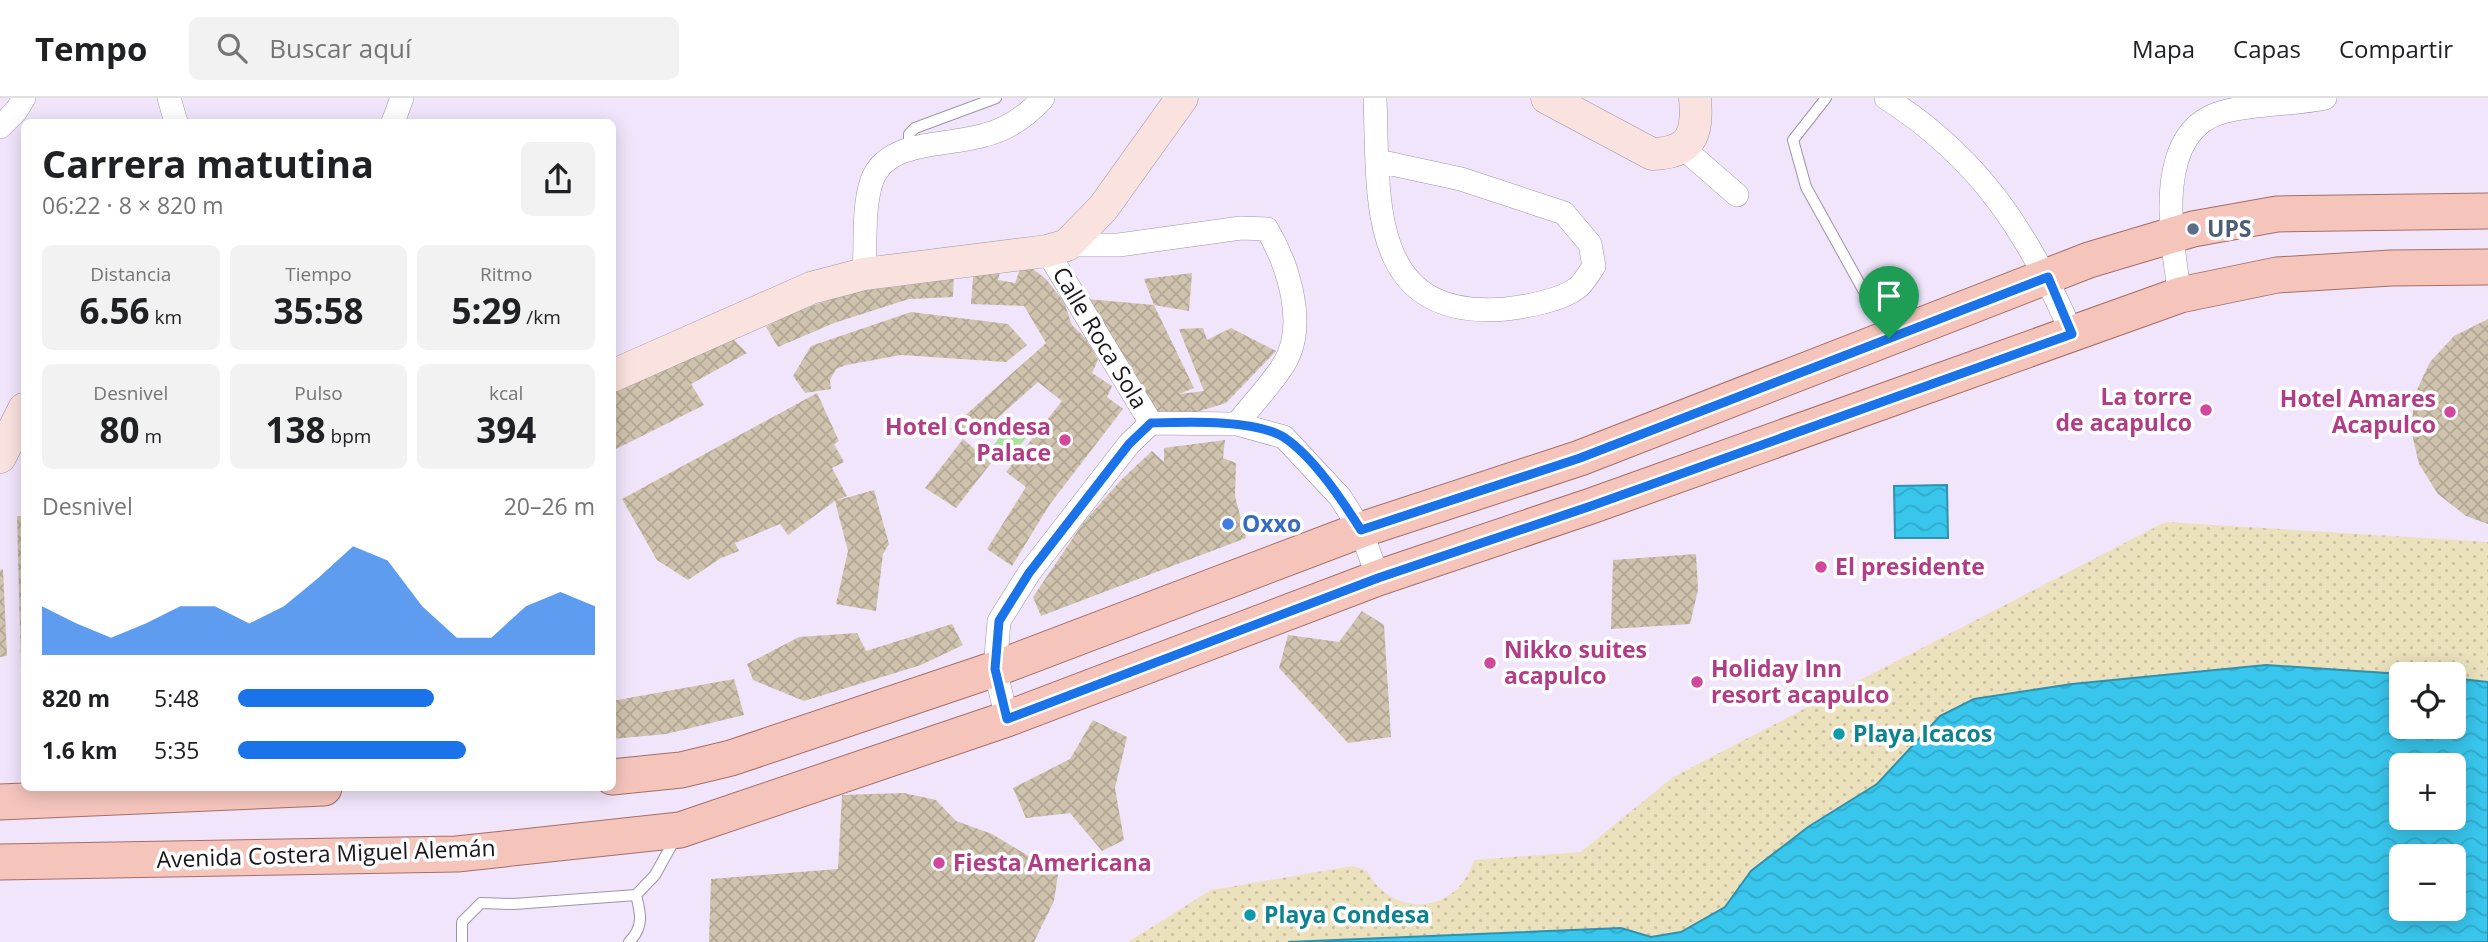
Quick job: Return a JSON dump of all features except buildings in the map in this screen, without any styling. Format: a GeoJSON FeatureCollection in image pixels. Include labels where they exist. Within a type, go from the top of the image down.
{"type":"FeatureCollection","features":[{"type":"Feature","properties":{"kind":"main road","name":"Calle Roca Sola"},"geometry":{"type":"LineString","coordinates":[[1057,248],[1103,208],[1182,98]]}},
{"type":"Feature","properties":{"kind":"main road"},"geometry":{"type":"LineString","coordinates":[[1548,98],[1652,154],[1669,153],[1683,148],[1692,136],[1695,98]]}},
{"type":"Feature","properties":{"kind":"main road"},"geometry":{"type":"LineString","coordinates":[[616,777],[681,770],[731,758],[995,669],[1361,530],[1580,458],[2089,260],[2170,236],[2277,214],[2488,211]]}},
{"type":"Feature","properties":{"kind":"main road"},"geometry":{"type":"LineString","coordinates":[[616,374],[811,288],[864,274],[1057,248]]}},
{"type":"Feature","properties":{"kind":"main road","name":"Avenida Costera Miguel Alemán"},"geometry":{"type":"LineString","coordinates":[[0,862],[457,854],[680,830],[1007,719],[1378,578],[1604,501],[2180,295],[2277,275],[2391,268],[2488,267]]}},
{"type":"Feature","properties":{"kind":"main road"},"geometry":{"type":"LineString","coordinates":[[0,457],[21,415]]}},
{"type":"Feature","properties":{"kind":"main road"},"geometry":{"type":"LineString","coordinates":[[0,802],[255,791]]}},
{"type":"Feature","properties":{"kind":"street"},"geometry":{"type":"LineString","coordinates":[[0,127],[16,111],[24,98]]}},
{"type":"Feature","properties":{"kind":"street"},"geometry":{"type":"LineString","coordinates":[[169,98],[175,119]]}},
{"type":"Feature","properties":{"kind":"street"},"geometry":{"type":"LineString","coordinates":[[394,119],[402,98]]}},
{"type":"Feature","properties":{"kind":"street"},"geometry":{"type":"LineString","coordinates":[[864,274],[870,187],[880,166],[893,154],[984,136],[1011,125],[1043,98]]}},
{"type":"Feature","properties":{"kind":"street"},"geometry":{"type":"LineString","coordinates":[[1375,98],[1378,191],[1390,250],[1401,273],[1429,299],[1471,312],[1531,306],[1577,288],[1594,266],[1590,244],[1564,213],[1461,179],[1378,161]]}},
{"type":"Feature","properties":{"kind":"street"},"geometry":{"type":"LineString","coordinates":[[1886,98],[1919,119],[1973,167],[2010,213],[2048,277],[2072,334]]}},
{"type":"Feature","properties":{"kind":"street"},"geometry":{"type":"LineString","coordinates":[[2180,295],[2170,236],[2174,170],[2188,136],[2201,123],[2225,111],[2311,99]]}},
{"type":"Feature","properties":{"kind":"street"},"geometry":{"type":"LineString","coordinates":[[1683,148],[1737,195]]}},
{"type":"Feature","properties":{"kind":"street"},"geometry":{"type":"LineString","coordinates":[[1057,248],[1119,245],[1241,228],[1267,229],[1275,243],[1295,310],[1293,339],[1285,362],[1237,424]]}},
{"type":"Feature","properties":{"kind":"street","name":"Calle Roca Sola"},"geometry":{"type":"LineString","coordinates":[[1057,248],[1151,423]]}},
{"type":"Feature","properties":{"kind":"street"},"geometry":{"type":"LineString","coordinates":[[1007,719],[995,669],[999,621],[1029,573],[1129,444],[1151,423],[1237,424],[1284,437],[1340,497],[1361,530],[1378,578]]}},
{"type":"Feature","properties":{"kind":"lane"},"geometry":{"type":"LineString","coordinates":[[909,149],[909,134],[915,128],[996,98]]}},
{"type":"Feature","properties":{"kind":"lane"},"geometry":{"type":"LineString","coordinates":[[1826,98],[1793,140],[1806,187],[1889,338]]}},
{"type":"Feature","properties":{"kind":"lane"},"geometry":{"type":"LineString","coordinates":[[462,942],[462,922],[481,903],[514,904],[636,895],[655,875],[680,830]]}},
{"type":"Feature","properties":{"kind":"lane"},"geometry":{"type":"LineString","coordinates":[[629,942],[637,934],[642,917],[636,895]]}},
{"type":"Feature","properties":{"kind":"sand","name":"Playa Icacos"},"geometry":{"type":"Polygon","coordinates":[[[2165,522],[2488,542],[2488,682],[2466,679],[2466,662],[2389,662],[2389,673],[2266,665],[1940,716],[1877,784],[1808,827],[1751,871],[1725,907],[1681,932],[1651,937],[1621,928],[1288,942],[1128,942],[1211,890],[1353,866],[1367,871],[1378,887],[1392,898],[1424,904],[1440,900],[1454,891],[1466,878],[1474,860],[1581,852],[1673,777],[2165,522]]]}},
{"type":"Feature","properties":{"kind":"green space"},"geometry":{"type":"Polygon","coordinates":[[[1013,420],[1030,433],[1006,462],[989,451],[1013,420]]]}},
{"type":"Feature","properties":{"kind":"water"},"geometry":{"type":"Polygon","coordinates":[[[1947,485],[1948,538],[1895,538],[1894,486],[1947,485]]]}},
{"type":"Feature","properties":{"kind":"water"},"geometry":{"type":"Polygon","coordinates":[[[2266,665],[2389,673],[2389,739],[2466,739],[2466,679],[2488,682],[2488,942],[1288,942],[1621,928],[1651,937],[1681,932],[1725,907],[1751,871],[1808,827],[1877,784],[1940,716],[1974,699],[2072,684],[2266,665]]]}},
{"type":"Feature","properties":{"kind":"place","name":"UPS"},"geometry":{"type":"Point","coordinates":[2193,229]}},
{"type":"Feature","properties":{"kind":"place","name":"La torre de acapulco"},"geometry":{"type":"Point","coordinates":[2206,410]}},
{"type":"Feature","properties":{"kind":"place","name":"Hotel Amares Acapulco"},"geometry":{"type":"Point","coordinates":[2450,412]}},
{"type":"Feature","properties":{"kind":"place","name":"Hotel Condesa Palace"},"geometry":{"type":"Point","coordinates":[1065,440]}},
{"type":"Feature","properties":{"kind":"place","name":"Oxxo"},"geometry":{"type":"Point","coordinates":[1228,524]}},
{"type":"Feature","properties":{"kind":"place","name":"El presidente"},"geometry":{"type":"Point","coordinates":[1821,567]}},
{"type":"Feature","properties":{"kind":"place","name":"Nikko suites acapulco"},"geometry":{"type":"Point","coordinates":[1490,663]}},
{"type":"Feature","properties":{"kind":"place","name":"Holiday Inn resort acapulco"},"geometry":{"type":"Point","coordinates":[1697,682]}},
{"type":"Feature","properties":{"kind":"place","name":"Playa Icacos"},"geometry":{"type":"Point","coordinates":[1839,734]}},
{"type":"Feature","properties":{"kind":"place","name":"Fiesta Americana"},"geometry":{"type":"Point","coordinates":[939,863]}},
{"type":"Feature","properties":{"kind":"place","name":"Playa Condesa"},"geometry":{"type":"Point","coordinates":[1250,915]}},
{"type":"Feature","properties":{"kind":"route"},"geometry":{"type":"LineString","coordinates":[[2048,277],[2072,334],[1591,506],[1378,578],[1007,719],[995,669],[999,621],[1029,573],[1129,444],[1151,423],[1237,424],[1284,437],[1340,497],[1361,530],[1580,458],[1889,338],[2048,277]]}}]}
